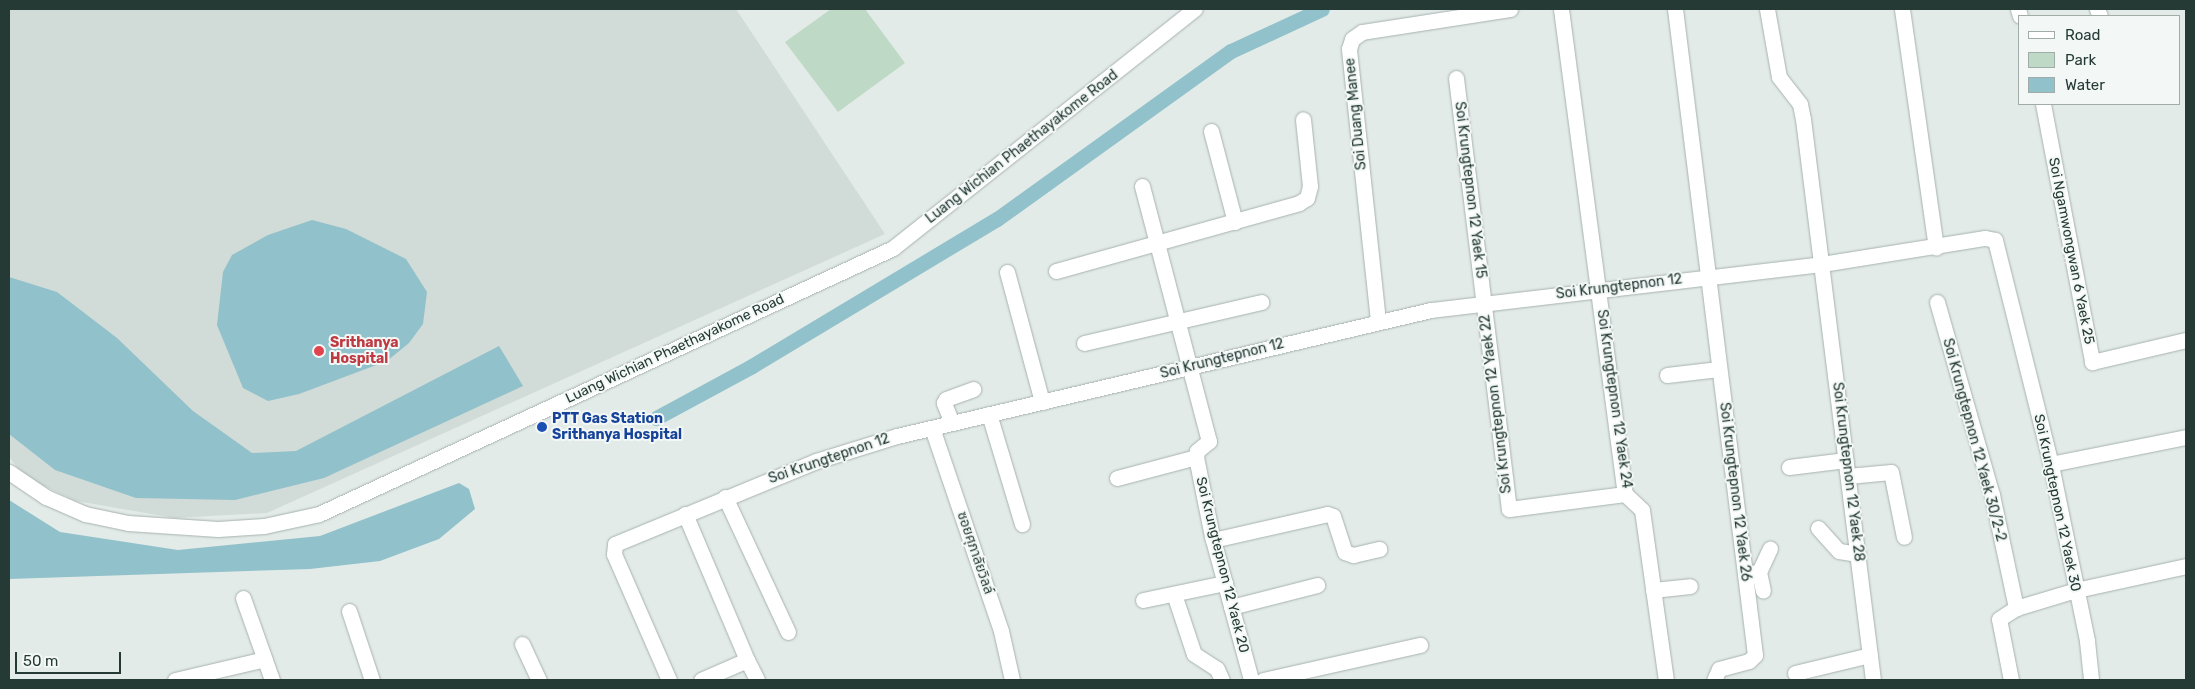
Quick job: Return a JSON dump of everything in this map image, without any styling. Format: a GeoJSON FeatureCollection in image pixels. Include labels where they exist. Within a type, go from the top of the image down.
{"type":"FeatureCollection","features":[{"type":"Feature","properties":{"kind":"street","name":"Luang Wichian Phaethayakome Road"},"geometry":{"type":"LineString","coordinates":[[9,472],[54,501],[85,514],[128,523],[218,529],[264,526],[320,514],[893,248],[1195,9]]}},
{"type":"Feature","properties":{"kind":"street","name":"Soi Duang Manee"},"geometry":{"type":"LineString","coordinates":[[1378,321],[1349,49],[1352,39],[1362,32],[1510,9]]}},
{"type":"Feature","properties":{"kind":"street","name":"Soi Krungtepnon 12 Yaek 24"},"geometry":{"type":"LineString","coordinates":[[1562,9],[1625,494],[1642,510],[1666,680]]}},
{"type":"Feature","properties":{"kind":"street","name":"Soi Krungtepnon 12 Yaek 26"},"geometry":{"type":"LineString","coordinates":[[1675,9],[1718,368],[1752,573],[1755,655],[1749,661],[1718,669],[1714,680]]}},
{"type":"Feature","properties":{"kind":"street","name":"Soi Krungtepnon 12 Yaek 28"},"geometry":{"type":"LineString","coordinates":[[1766,9],[1779,77],[1802,111],[1873,680]]}},
{"type":"Feature","properties":{"kind":"street"},"geometry":{"type":"LineString","coordinates":[[1902,9],[1936,248]]}},
{"type":"Feature","properties":{"kind":"street","name":"Soi Krungtepnon 12 Yaek 15"},"geometry":{"type":"LineString","coordinates":[[1456,78],[1484,302]]}},
{"type":"Feature","properties":{"kind":"street","name":"Soi Ngamwongwan 6 Yaek 25"},"geometry":{"type":"LineString","coordinates":[[2043,105],[2092,362],[2186,340]]}},
{"type":"Feature","properties":{"kind":"street"},"geometry":{"type":"LineString","coordinates":[[1056,271],[1235,222],[1307,198],[1310,186],[1303,119]]}},
{"type":"Feature","properties":{"kind":"street"},"geometry":{"type":"LineString","coordinates":[[1211,132],[1235,222]]}},
{"type":"Feature","properties":{"kind":"street"},"geometry":{"type":"LineString","coordinates":[[1142,186],[1189,368]]}},
{"type":"Feature","properties":{"kind":"street","name":"Soi Krungtepnon 12"},"geometry":{"type":"LineString","coordinates":[[669,680],[614,554],[615,544],[624,538],[816,461],[952,423],[1189,368],[1378,321],[1484,302],[1822,264],[1995,240]]}},
{"type":"Feature","properties":{"kind":"street","name":"Soi Krungtepnon 12 Yaek 30"},"geometry":{"type":"LineString","coordinates":[[1995,240],[2051,464],[2076,590],[2091,680]]}},
{"type":"Feature","properties":{"kind":"street"},"geometry":{"type":"LineString","coordinates":[[1007,272],[1042,402]]}},
{"type":"Feature","properties":{"kind":"street"},"geometry":{"type":"LineString","coordinates":[[1084,343],[1261,302]]}},
{"type":"Feature","properties":{"kind":"street","name":"Soi Krungtepnon 12 Yaek 22"},"geometry":{"type":"LineString","coordinates":[[1484,302],[1509,509],[1625,494]]}},
{"type":"Feature","properties":{"kind":"street","name":"Soi Krungtepnon 12 Yaek 30/2-2"},"geometry":{"type":"LineString","coordinates":[[1937,302],[1992,495],[2016,608]]}},
{"type":"Feature","properties":{"kind":"street","name":"Soi Krungtepnon 12 Yaek 20"},"geometry":{"type":"LineString","coordinates":[[1189,368],[1209,441],[1196,450],[1196,457],[1213,540],[1251,680]]}},
{"type":"Feature","properties":{"kind":"street"},"geometry":{"type":"LineString","coordinates":[[1667,375],[1718,368]]}},
{"type":"Feature","properties":{"kind":"street"},"geometry":{"type":"LineString","coordinates":[[952,423],[944,403],[946,398],[973,389]]}},
{"type":"Feature","properties":{"kind":"street"},"geometry":{"type":"LineString","coordinates":[[989,414],[1022,524]]}},
{"type":"Feature","properties":{"kind":"street","name":"ซอยศุภาลัยวิลล์"},"geometry":{"type":"LineString","coordinates":[[932,428],[1001,631],[1012,680]]}},
{"type":"Feature","properties":{"kind":"street"},"geometry":{"type":"LineString","coordinates":[[2051,464],[2186,437]]}},
{"type":"Feature","properties":{"kind":"street"},"geometry":{"type":"LineString","coordinates":[[1117,478],[1196,457]]}},
{"type":"Feature","properties":{"kind":"street"},"geometry":{"type":"LineString","coordinates":[[1789,468],[1846,460]]}},
{"type":"Feature","properties":{"kind":"street"},"geometry":{"type":"LineString","coordinates":[[1848,476],[1891,472],[1904,537]]}},
{"type":"Feature","properties":{"kind":"street"},"geometry":{"type":"LineString","coordinates":[[725,497],[788,632]]}},
{"type":"Feature","properties":{"kind":"street"},"geometry":{"type":"LineString","coordinates":[[685,514],[757,680]]}},
{"type":"Feature","properties":{"kind":"street"},"geometry":{"type":"LineString","coordinates":[[1213,540],[1327,514],[1333,516],[1345,552],[1353,555],[1379,549]]}},
{"type":"Feature","properties":{"kind":"street"},"geometry":{"type":"LineString","coordinates":[[1818,528],[1840,551],[1858,554]]}},
{"type":"Feature","properties":{"kind":"street"},"geometry":{"type":"LineString","coordinates":[[1763,591],[1752,573],[1770,548]]}},
{"type":"Feature","properties":{"kind":"street"},"geometry":{"type":"LineString","coordinates":[[2010,680],[1999,619],[2016,608],[2076,590],[2186,566]]}},
{"type":"Feature","properties":{"kind":"street"},"geometry":{"type":"LineString","coordinates":[[1143,600],[1225,583]]}},
{"type":"Feature","properties":{"kind":"street"},"geometry":{"type":"LineString","coordinates":[[1231,607],[1317,585]]}},
{"type":"Feature","properties":{"kind":"street"},"geometry":{"type":"LineString","coordinates":[[1653,590],[1690,586]]}},
{"type":"Feature","properties":{"kind":"street"},"geometry":{"type":"LineString","coordinates":[[1174,594],[1194,654],[1217,669],[1222,680]]}},
{"type":"Feature","properties":{"kind":"street"},"geometry":{"type":"LineString","coordinates":[[242,598],[272,680]]}},
{"type":"Feature","properties":{"kind":"street"},"geometry":{"type":"LineString","coordinates":[[349,611],[372,680]]}},
{"type":"Feature","properties":{"kind":"street"},"geometry":{"type":"LineString","coordinates":[[522,644],[539,680]]}},
{"type":"Feature","properties":{"kind":"street"},"geometry":{"type":"LineString","coordinates":[[1263,680],[1318,674],[1420,645]]}},
{"type":"Feature","properties":{"kind":"street"},"geometry":{"type":"LineString","coordinates":[[1795,673],[1870,655]]}},
{"type":"Feature","properties":{"kind":"street"},"geometry":{"type":"LineString","coordinates":[[175,680],[265,658]]}},
{"type":"Feature","properties":{"kind":"street"},"geometry":{"type":"LineString","coordinates":[[701,680],[747,660]]}},
{"type":"Feature","properties":{"kind":"shaded area","name":"Srithanya Hospital"},"geometry":{"type":"Polygon","coordinates":[[[9,9],[736,9],[885,234],[267,513],[175,518],[76,501],[25,477],[9,457],[9,9]]]}},
{"type":"Feature","properties":{"kind":"green space"},"geometry":{"type":"Polygon","coordinates":[[[831,9],[865,9],[905,63],[838,112],[785,42],[831,9]]]}},
{"type":"Feature","properties":{"kind":"water"},"geometry":{"type":"Polygon","coordinates":[[[312,220],[346,229],[406,259],[427,292],[423,324],[409,343],[387,361],[299,394],[268,401],[243,388],[217,325],[223,272],[232,255],[268,235],[312,220]]]}},
{"type":"Feature","properties":{"kind":"water"},"geometry":{"type":"Polygon","coordinates":[[[9,277],[57,292],[117,338],[193,411],[252,453],[296,451],[499,346],[523,386],[324,478],[235,500],[136,498],[55,470],[9,434],[9,277]]]}},
{"type":"Feature","properties":{"kind":"water"},"geometry":{"type":"Polygon","coordinates":[[[459,483],[469,489],[475,509],[439,539],[380,561],[310,569],[9,579],[9,500],[60,532],[178,550],[320,536],[459,483]]]}},
{"type":"Feature","properties":{"kind":"waterway"},"geometry":{"type":"LineString","coordinates":[[656,418],[752,366],[997,219],[1231,51],[1322,9]]}},
{"type":"Feature","properties":{"kind":"place","name":"Srithanya Hospital"},"geometry":{"type":"Point","coordinates":[319,351]}},
{"type":"Feature","properties":{"kind":"place","name":"PTT Gas Station Srithanya Hospital"},"geometry":{"type":"Point","coordinates":[542,427]}}]}
